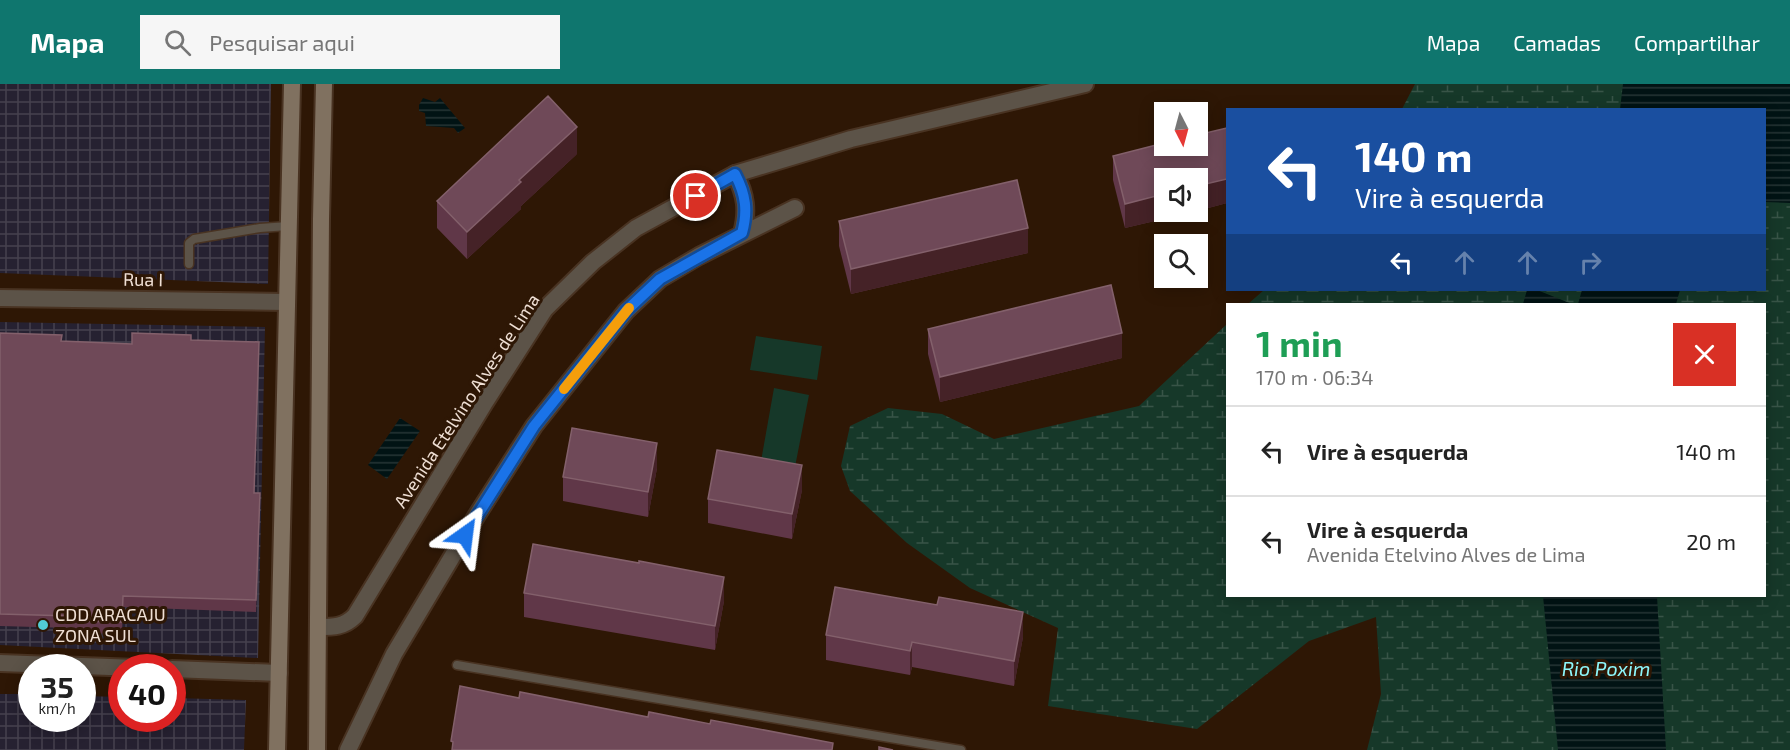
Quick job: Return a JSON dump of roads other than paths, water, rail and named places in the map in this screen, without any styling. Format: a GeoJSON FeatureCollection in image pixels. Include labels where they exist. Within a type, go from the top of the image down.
{"type":"FeatureCollection","features":[{"type":"Feature","properties":{"kind":"main road"},"geometry":{"type":"LineString","coordinates":[[277,750],[292,84]]}},
{"type":"Feature","properties":{"kind":"main road"},"geometry":{"type":"LineString","coordinates":[[317,750],[324,84]]}},
{"type":"Feature","properties":{"kind":"street","name":"Avenida Etelvino Alves de Lima"},"geometry":{"type":"LineString","coordinates":[[318,627],[339,627],[356,616],[545,309],[593,262],[636,228],[735,174],[851,139],[1085,84]]}},
{"type":"Feature","properties":{"kind":"street"},"geometry":{"type":"LineString","coordinates":[[735,174],[746,203],[746,217],[742,233]]}},
{"type":"Feature","properties":{"kind":"street"},"geometry":{"type":"LineString","coordinates":[[348,750],[394,654],[477,515],[534,426],[626,311],[660,279],[742,233],[795,208]]}},
{"type":"Feature","properties":{"kind":"street","name":"Rua I"},"geometry":{"type":"LineString","coordinates":[[0,298],[286,302]]}},
{"type":"Feature","properties":{"kind":"street"},"geometry":{"type":"LineString","coordinates":[[0,663],[108,667]]}},
{"type":"Feature","properties":{"kind":"street"},"geometry":{"type":"LineString","coordinates":[[186,670],[279,673]]}},
{"type":"Feature","properties":{"kind":"lane"},"geometry":{"type":"LineString","coordinates":[[189,264],[189,243],[194,239],[260,228],[288,226]]}},
{"type":"Feature","properties":{"kind":"lane"},"geometry":{"type":"LineString","coordinates":[[457,664],[961,750]]}},
{"type":"Feature","properties":{"kind":"water"},"geometry":{"type":"Polygon","coordinates":[[[1623,84],[1790,84],[1790,203],[1766,202],[1766,108],[1620,108],[1623,84]]]}},
{"type":"Feature","properties":{"kind":"water"},"geometry":{"type":"Polygon","coordinates":[[[423,98],[435,102],[440,98],[465,128],[458,133],[454,128],[426,126],[425,113],[419,111],[423,98]]]}},
{"type":"Feature","properties":{"kind":"water"},"geometry":{"type":"Polygon","coordinates":[[[1527,291],[1540,291],[1570,303],[1523,303],[1527,291]]]}},
{"type":"Feature","properties":{"kind":"water"},"geometry":{"type":"Polygon","coordinates":[[[1582,291],[1680,291],[1676,303],[1578,303],[1582,291]]]}},
{"type":"Feature","properties":{"kind":"water"},"geometry":{"type":"Polygon","coordinates":[[[400,418],[420,431],[387,479],[368,465],[400,418]]]}},
{"type":"Feature","properties":{"kind":"water","name":"Rio Poxim"},"geometry":{"type":"Polygon","coordinates":[[[1543,597],[1657,597],[1666,750],[1558,750],[1543,597]]]}},
{"type":"Feature","properties":{"kind":"place","name":"CDD ARACAJU ZONA SUL"},"geometry":{"type":"Point","coordinates":[43,625]}}]}
